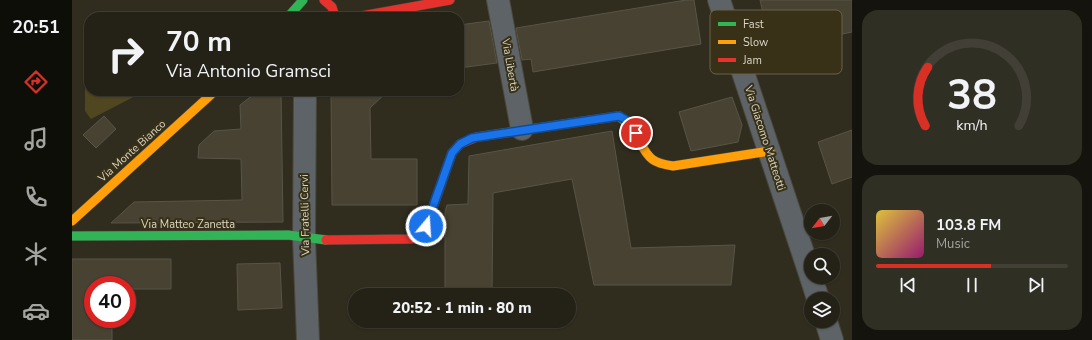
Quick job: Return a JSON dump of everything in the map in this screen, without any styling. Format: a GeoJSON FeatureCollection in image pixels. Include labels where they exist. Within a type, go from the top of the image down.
{"type":"FeatureCollection","features":[{"type":"Feature","properties":{"kind":"street"},"geometry":{"type":"LineString","coordinates":[[295,8],[303,0]]}},
{"type":"Feature","properties":{"kind":"street"},"geometry":{"type":"LineString","coordinates":[[324,0],[329,4],[333,12]]}},
{"type":"Feature","properties":{"kind":"street"},"geometry":{"type":"LineString","coordinates":[[332,0],[334,12]]}},
{"type":"Feature","properties":{"kind":"street"},"geometry":{"type":"LineString","coordinates":[[384,12],[450,0]]}},
{"type":"Feature","properties":{"kind":"street","name":"Via Libertà"},"geometry":{"type":"LineString","coordinates":[[498,0],[522,129]]}},
{"type":"Feature","properties":{"kind":"street","name":"Via Giacomo Matteotti"},"geometry":{"type":"LineString","coordinates":[[719,0],[722,10]]}},
{"type":"Feature","properties":{"kind":"street","name":"Via Giacomo Matteotti"},"geometry":{"type":"LineString","coordinates":[[744,74],[804,255]]}},
{"type":"Feature","properties":{"kind":"street"},"geometry":{"type":"LineString","coordinates":[[208,99],[212,96]]}},
{"type":"Feature","properties":{"kind":"street","name":"Via Fratelli Cervi"},"geometry":{"type":"LineString","coordinates":[[305,96],[304,238],[308,340]]}},
{"type":"Feature","properties":{"kind":"street","name":"Via Monte Bianco"},"geometry":{"type":"LineString","coordinates":[[72,221],[208,99]]}},
{"type":"Feature","properties":{"kind":"street","name":"Via Matteo Zanetta"},"geometry":{"type":"LineString","coordinates":[[72,236],[288,235],[318,240],[411,239],[421,235],[426,226],[452,153],[460,144],[472,138],[522,129],[619,116],[628,121],[645,153],[658,165],[673,166],[770,151]]}},
{"type":"Feature","properties":{"kind":"street"},"geometry":{"type":"LineString","coordinates":[[828,328],[832,340]]}},
{"type":"Feature","properties":{"kind":"shaded area"},"geometry":{"type":"Polygon","coordinates":[[[85,96],[135,96],[91,119],[85,111],[85,96]]]}},
{"type":"Feature","properties":{"kind":"building"},"geometry":{"type":"Polygon","coordinates":[[[686,0],[694,0],[701,44],[533,72],[531,59],[522,60],[516,28],[686,0]]]}},
{"type":"Feature","properties":{"kind":"building"},"geometry":{"type":"Polygon","coordinates":[[[760,0],[852,0],[852,32],[842,34],[842,10],[762,10],[760,0]]]}},
{"type":"Feature","properties":{"kind":"building"},"geometry":{"type":"Polygon","coordinates":[[[489,21],[497,63],[464,67],[464,24],[489,21]]]}},
{"type":"Feature","properties":{"kind":"building"},"geometry":{"type":"Polygon","coordinates":[[[252,96],[281,96],[283,222],[111,223],[134,202],[242,200],[241,159],[198,158],[199,145],[214,131],[241,129],[240,105],[252,96]]]}},
{"type":"Feature","properties":{"kind":"building"},"geometry":{"type":"Polygon","coordinates":[[[331,96],[383,96],[370,108],[371,159],[417,159],[417,205],[332,205],[331,96]]]}},
{"type":"Feature","properties":{"kind":"building"},"geometry":{"type":"Polygon","coordinates":[[[732,97],[742,125],[738,142],[691,151],[679,112],[732,97]]]}},
{"type":"Feature","properties":{"kind":"building"},"geometry":{"type":"Polygon","coordinates":[[[104,116],[116,129],[96,148],[83,135],[104,116]]]}},
{"type":"Feature","properties":{"kind":"building"},"geometry":{"type":"Polygon","coordinates":[[[852,130],[852,177],[832,184],[818,142],[852,130]]]}},
{"type":"Feature","properties":{"kind":"building"},"geometry":{"type":"Polygon","coordinates":[[[612,131],[631,248],[735,245],[731,285],[594,285],[572,179],[493,193],[492,288],[445,288],[445,212],[447,205],[468,204],[469,156],[612,131]]]}},
{"type":"Feature","properties":{"kind":"building"},"geometry":{"type":"Polygon","coordinates":[[[72,259],[171,259],[171,289],[136,289],[136,276],[84,276],[84,328],[112,328],[112,340],[72,340],[72,259]]]}},
{"type":"Feature","properties":{"kind":"building"},"geometry":{"type":"Polygon","coordinates":[[[280,263],[282,308],[238,310],[237,264],[280,263]]]}},
{"type":"Feature","properties":{"kind":"traffic: fast"},"geometry":{"type":"LineString","coordinates":[[292,12],[303,0]]}},
{"type":"Feature","properties":{"kind":"traffic: fast"},"geometry":{"type":"LineString","coordinates":[[477,137],[619,116],[631,127],[640,142]]}},
{"type":"Feature","properties":{"kind":"traffic: fast"},"geometry":{"type":"LineString","coordinates":[[72,236],[288,235],[326,240]]}},
{"type":"Feature","properties":{"kind":"traffic: slow"},"geometry":{"type":"LineString","coordinates":[[72,221],[210,96]]}},
{"type":"Feature","properties":{"kind":"traffic: slow"},"geometry":{"type":"LineString","coordinates":[[640,142],[646,153],[653,160],[661,164],[673,166],[770,151]]}},
{"type":"Feature","properties":{"kind":"traffic: jam"},"geometry":{"type":"LineString","coordinates":[[324,0],[332,7],[334,12]]}},
{"type":"Feature","properties":{"kind":"traffic: jam"},"geometry":{"type":"LineString","coordinates":[[384,12],[450,0]]}},
{"type":"Feature","properties":{"kind":"traffic: jam"},"geometry":{"type":"LineString","coordinates":[[326,240],[411,239],[421,235],[426,227],[452,153],[460,144],[477,137]]}},
{"type":"Feature","properties":{"kind":"route"},"geometry":{"type":"LineString","coordinates":[[426,226],[452,153],[460,144],[472,138],[522,129],[619,116],[628,121],[636,133]]}}]}
